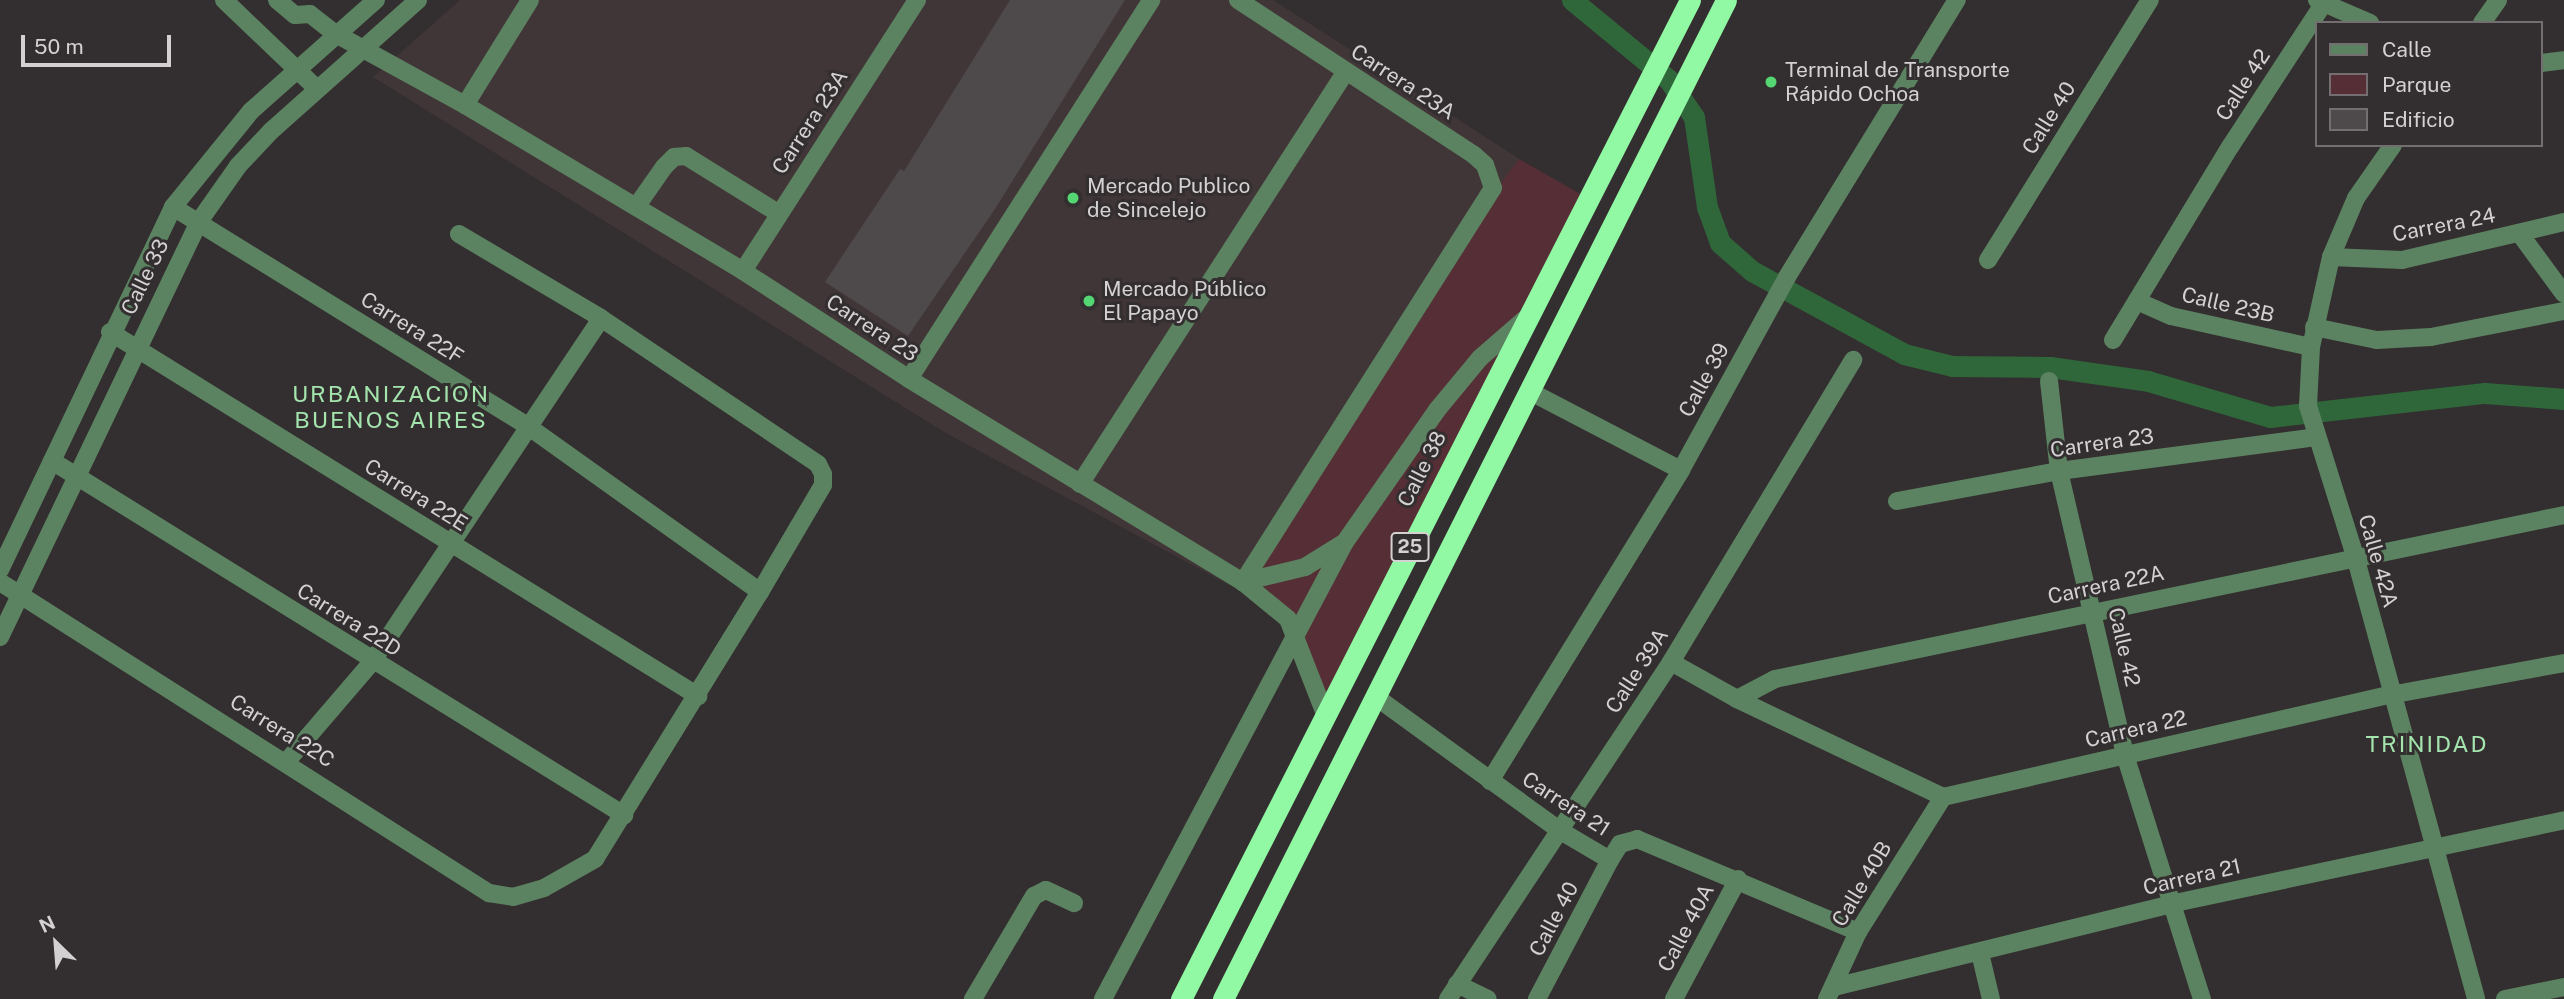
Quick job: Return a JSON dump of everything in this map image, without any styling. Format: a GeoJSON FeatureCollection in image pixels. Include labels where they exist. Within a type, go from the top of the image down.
{"type":"FeatureCollection","features":[{"type":"Feature","properties":{"kind":"highway","name":"Calle 38"},"geometry":{"type":"LineString","coordinates":[[1181,999],[1690,0]]}},
{"type":"Feature","properties":{"kind":"highway","name":"25"},"geometry":{"type":"LineString","coordinates":[[1223,999],[1726,0]]}},
{"type":"Feature","properties":{"kind":"street"},"geometry":{"type":"LineString","coordinates":[[224,0],[316,88]]}},
{"type":"Feature","properties":{"kind":"street","name":"Carrera 23"},"geometry":{"type":"LineString","coordinates":[[277,0],[295,15],[310,7],[336,34],[465,105],[743,271],[909,379],[1243,582],[1278,610],[1296,633],[1325,714]]}},
{"type":"Feature","properties":{"kind":"street","name":"Calle 33"},"geometry":{"type":"LineString","coordinates":[[0,570],[110,332],[173,206],[215,150],[296,69],[376,0]]}},
{"type":"Feature","properties":{"kind":"street","name":"Calle 33"},"geometry":{"type":"LineString","coordinates":[[0,637],[136,347],[198,223],[238,166],[316,88],[418,0]]}},
{"type":"Feature","properties":{"kind":"street"},"geometry":{"type":"LineString","coordinates":[[465,105],[530,0]]}},
{"type":"Feature","properties":{"kind":"street","name":"Carrera 23A"},"geometry":{"type":"LineString","coordinates":[[743,271],[917,0]]}},
{"type":"Feature","properties":{"kind":"street"},"geometry":{"type":"LineString","coordinates":[[909,379],[1150,0]]}},
{"type":"Feature","properties":{"kind":"street","name":"Carrera 23A"},"geometry":{"type":"LineString","coordinates":[[1238,0],[1474,155],[1492,176],[1493,188],[1488,201],[1243,582]]}},
{"type":"Feature","properties":{"kind":"street","name":"Calle 39"},"geometry":{"type":"LineString","coordinates":[[1490,781],[1681,470],[1775,297],[1957,0]]}},
{"type":"Feature","properties":{"kind":"street","name":"Calle 40"},"geometry":{"type":"LineString","coordinates":[[1988,260],[2150,0]]}},
{"type":"Feature","properties":{"kind":"street"},"geometry":{"type":"LineString","coordinates":[[2483,21],[2498,0]]}},
{"type":"Feature","properties":{"kind":"street"},"geometry":{"type":"LineString","coordinates":[[2323,1],[2366,21]]}},
{"type":"Feature","properties":{"kind":"street","name":"Calle 42"},"geometry":{"type":"LineString","coordinates":[[2113,340],[2230,146],[2323,1]]}},
{"type":"Feature","properties":{"kind":"street"},"geometry":{"type":"LineString","coordinates":[[2543,64],[2564,60]]}},
{"type":"Feature","properties":{"kind":"street"},"geometry":{"type":"LineString","coordinates":[[1080,484],[1346,72]]}},
{"type":"Feature","properties":{"kind":"street","name":"Calle 42A"},"geometry":{"type":"LineString","coordinates":[[2392,147],[2356,198],[2331,257],[2314,327],[2307,389],[2314,430],[2355,556],[2390,695],[2476,999]]}},
{"type":"Feature","properties":{"kind":"street"},"geometry":{"type":"LineString","coordinates":[[636,207],[664,167],[674,157],[687,156],[778,213]]}},
{"type":"Feature","properties":{"kind":"street","name":"Carrera 22F"},"geometry":{"type":"LineString","coordinates":[[173,206],[529,427],[760,592]]}},
{"type":"Feature","properties":{"kind":"street","name":"Carrera 24"},"geometry":{"type":"LineString","coordinates":[[2331,257],[2402,260],[2564,222]]}},
{"type":"Feature","properties":{"kind":"street","name":"Carrera 22C"},"geometry":{"type":"LineString","coordinates":[[0,582],[287,761],[489,893],[513,897],[544,888],[595,859],[698,696],[823,485],[818,464],[601,318],[459,234]]}},
{"type":"Feature","properties":{"kind":"street"},"geometry":{"type":"LineString","coordinates":[[2519,234],[2564,294]]}},
{"type":"Feature","properties":{"kind":"street","name":"Calle 23B"},"geometry":{"type":"LineString","coordinates":[[2137,302],[2171,316],[2311,347]]}},
{"type":"Feature","properties":{"kind":"street"},"geometry":{"type":"LineString","coordinates":[[2314,327],[2377,340],[2431,337],[2564,311]]}},
{"type":"Feature","properties":{"kind":"street"},"geometry":{"type":"LineString","coordinates":[[287,761],[372,662],[601,318]]}},
{"type":"Feature","properties":{"kind":"street"},"geometry":{"type":"LineString","coordinates":[[1103,999],[1345,542],[1446,400],[1480,358],[1527,318]]}},
{"type":"Feature","properties":{"kind":"street","name":"Carrera 22E"},"geometry":{"type":"LineString","coordinates":[[110,332],[698,696]]}},
{"type":"Feature","properties":{"kind":"street","name":"Calle 39A"},"geometry":{"type":"LineString","coordinates":[[1453,991],[1671,662],[1853,360]]}},
{"type":"Feature","properties":{"kind":"street","name":"Calle 42"},"geometry":{"type":"LineString","coordinates":[[2049,381],[2059,471],[2125,755],[2175,903],[2202,999]]}},
{"type":"Feature","properties":{"kind":"street"},"geometry":{"type":"LineString","coordinates":[[1529,391],[1681,470]]}},
{"type":"Feature","properties":{"kind":"street","name":"Carrera 23"},"geometry":{"type":"LineString","coordinates":[[1897,501],[2059,471],[2314,430]]}},
{"type":"Feature","properties":{"kind":"street","name":"Carrera 22D"},"geometry":{"type":"LineString","coordinates":[[52,461],[372,662],[624,815]]}},
{"type":"Feature","properties":{"kind":"street","name":"Carrera 22A"},"geometry":{"type":"LineString","coordinates":[[1737,699],[1775,679],[2355,556],[2564,515]]}},
{"type":"Feature","properties":{"kind":"street"},"geometry":{"type":"LineString","coordinates":[[1243,582],[1305,567],[1345,542]]}},
{"type":"Feature","properties":{"kind":"street"},"geometry":{"type":"LineString","coordinates":[[1671,662],[1737,699],[1943,797]]}},
{"type":"Feature","properties":{"kind":"street","name":"Carrera 22"},"geometry":{"type":"LineString","coordinates":[[1943,797],[2390,695],[2564,663]]}},
{"type":"Feature","properties":{"kind":"street","name":"Carrera 21"},"geometry":{"type":"LineString","coordinates":[[1377,697],[1559,831],[1610,860],[1620,844],[1637,839],[1738,878],[1858,932]]}},
{"type":"Feature","properties":{"kind":"street","name":"Calle 40B"},"geometry":{"type":"LineString","coordinates":[[1830,993],[1858,932],[1943,797]]}},
{"type":"Feature","properties":{"kind":"street","name":"Carrera 21"},"geometry":{"type":"LineString","coordinates":[[1830,993],[2175,903],[2564,820]]}},
{"type":"Feature","properties":{"kind":"street","name":"Calle 40"},"geometry":{"type":"LineString","coordinates":[[1537,999],[1610,860]]}},
{"type":"Feature","properties":{"kind":"street","name":"Calle 40A"},"geometry":{"type":"LineString","coordinates":[[1674,999],[1738,878]]}},
{"type":"Feature","properties":{"kind":"street"},"geometry":{"type":"LineString","coordinates":[[973,999],[1034,896],[1046,890],[1074,903]]}},
{"type":"Feature","properties":{"kind":"street"},"geometry":{"type":"LineString","coordinates":[[1980,953],[1991,999]]}},
{"type":"Feature","properties":{"kind":"street"},"geometry":{"type":"LineString","coordinates":[[2505,999],[2564,987]]}},
{"type":"Feature","properties":{"kind":"street"},"geometry":{"type":"LineString","coordinates":[[1453,991],[1488,999]]}},
{"type":"Feature","properties":{"kind":"shaded area","name":"Mercado Público El Papayo"},"geometry":{"type":"Polygon","coordinates":[[[460,0],[1273,0],[1535,169],[1252,597],[944,432],[373,77],[460,0]]]}},
{"type":"Feature","properties":{"kind":"green space"},"geometry":{"type":"Polygon","coordinates":[[[1519,159],[1589,199],[1325,714],[1296,633],[1243,582],[1488,201],[1519,159]]]}},
{"type":"Feature","properties":{"kind":"building"},"geometry":{"type":"Polygon","coordinates":[[[1010,0],[1125,0],[995,209],[908,336],[825,282],[900,169],[904,171],[1010,0]]]}},
{"type":"Feature","properties":{"kind":"waterway"},"geometry":{"type":"LineString","coordinates":[[1572,0],[1669,80],[1694,117],[1707,207],[1720,243],[1752,271],[1904,354],[1952,366],[2050,367],[2148,381],[2270,417],[2485,393],[2564,399]]}},
{"type":"Feature","properties":{"kind":"place","name":"Terminal de Transporte Rápido Ochoa"},"geometry":{"type":"Point","coordinates":[1771,82]}},
{"type":"Feature","properties":{"kind":"place","name":"Mercado Publico de Sincelejo"},"geometry":{"type":"Point","coordinates":[1073,198]}},
{"type":"Feature","properties":{"kind":"place","name":"Mercado Público El Papayo"},"geometry":{"type":"Point","coordinates":[1089,301]}},
{"type":"Feature","properties":{"kind":"district","name":"URBANIZACION BUENOS AIRES"},"geometry":{"type":"Point","coordinates":[391,407]}},
{"type":"Feature","properties":{"kind":"district","name":"TRINIDAD"},"geometry":{"type":"Point","coordinates":[2427,744]}}]}
